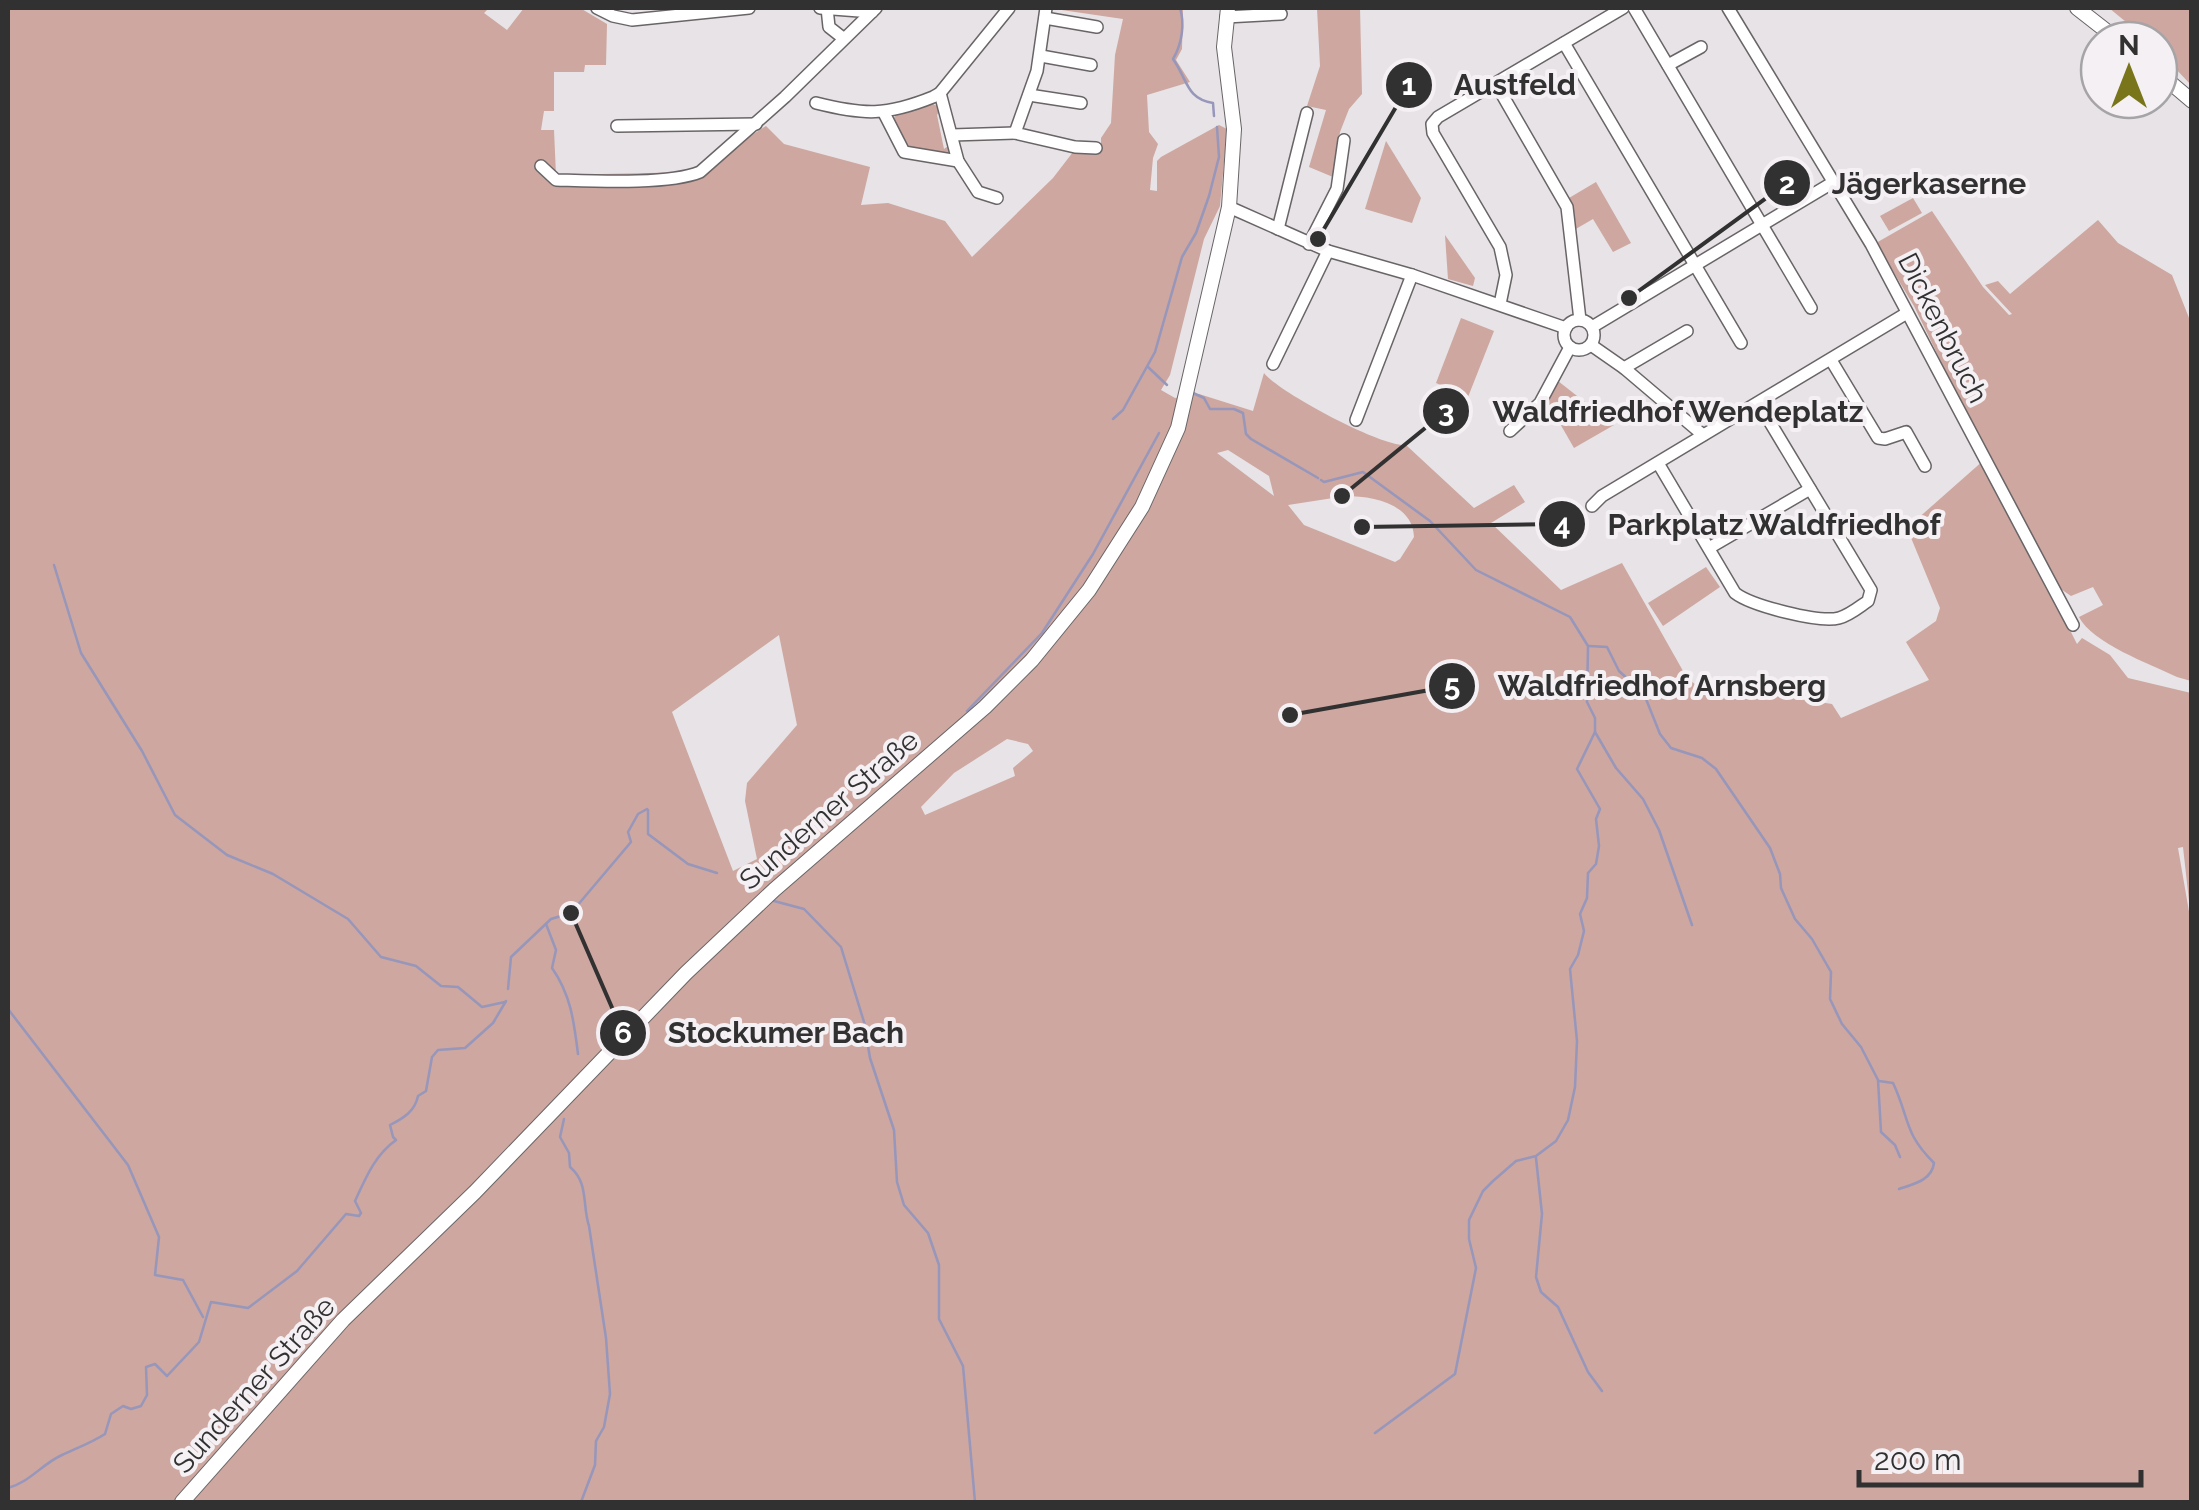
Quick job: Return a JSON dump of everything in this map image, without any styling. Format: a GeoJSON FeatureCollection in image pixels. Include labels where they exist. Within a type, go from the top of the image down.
{"type":"FeatureCollection","features":[{"type":"Feature","properties":{"kind":"main road","name":"Sunderner Straße"},"geometry":{"type":"LineString","coordinates":[[182,1502],[343,1320],[475,1192],[686,973],[774,890],[984,707],[1054,634],[1117,549],[1174,443],[1228,207],[1234,128],[1224,47],[1227,12]]}},
{"type":"Feature","properties":{"kind":"street"},"geometry":{"type":"LineString","coordinates":[[597,8],[632,20],[749,8]]}},
{"type":"Feature","properties":{"kind":"street"},"geometry":{"type":"LineString","coordinates":[[843,38],[829,28],[823,8],[874,10]]}},
{"type":"Feature","properties":{"kind":"street"},"geometry":{"type":"LineString","coordinates":[[816,104],[857,114],[884,113],[940,93],[1009,8]]}},
{"type":"Feature","properties":{"kind":"street"},"geometry":{"type":"LineString","coordinates":[[1500,304],[1506,275],[1500,247],[1431,128],[1438,117],[1623,8]]}},
{"type":"Feature","properties":{"kind":"street"},"geometry":{"type":"LineString","coordinates":[[1634,8],[1811,308]]}},
{"type":"Feature","properties":{"kind":"street","name":"Dickenbruch"},"geometry":{"type":"LineString","coordinates":[[1728,8],[1872,244],[2073,626]]}},
{"type":"Feature","properties":{"kind":"street"},"geometry":{"type":"LineString","coordinates":[[541,166],[556,180],[688,176],[705,168],[756,124],[874,10]]}},
{"type":"Feature","properties":{"kind":"street","name":"Sunderner Straße"},"geometry":{"type":"LineString","coordinates":[[1227,12],[1281,14]]}},
{"type":"Feature","properties":{"kind":"street"},"geometry":{"type":"LineString","coordinates":[[1014,133],[1030,95],[1045,13],[1097,27]]}},
{"type":"Feature","properties":{"kind":"street"},"geometry":{"type":"LineString","coordinates":[[1564,43],[1741,343]]}},
{"type":"Feature","properties":{"kind":"street"},"geometry":{"type":"LineString","coordinates":[[1668,65],[1701,47]]}},
{"type":"Feature","properties":{"kind":"street"},"geometry":{"type":"LineString","coordinates":[[1040,56],[1091,65]]}},
{"type":"Feature","properties":{"kind":"street"},"geometry":{"type":"LineString","coordinates":[[1496,84],[1567,207],[1580,320]]}},
{"type":"Feature","properties":{"kind":"street"},"geometry":{"type":"LineString","coordinates":[[940,93],[958,161],[978,192],[997,198]]}},
{"type":"Feature","properties":{"kind":"street"},"geometry":{"type":"LineString","coordinates":[[1030,95],[1081,104]]}},
{"type":"Feature","properties":{"kind":"street"},"geometry":{"type":"LineString","coordinates":[[884,113],[904,152],[958,161]]}},
{"type":"Feature","properties":{"kind":"street"},"geometry":{"type":"LineString","coordinates":[[1278,230],[1307,113]]}},
{"type":"Feature","properties":{"kind":"street"},"geometry":{"type":"LineString","coordinates":[[617,126],[756,124]]}},
{"type":"Feature","properties":{"kind":"street"},"geometry":{"type":"LineString","coordinates":[[952,135],[1014,133],[1075,148],[1096,148]]}},
{"type":"Feature","properties":{"kind":"street"},"geometry":{"type":"LineString","coordinates":[[1310,244],[1337,190],[1344,140]]}},
{"type":"Feature","properties":{"kind":"street"},"geometry":{"type":"LineString","coordinates":[[1592,327],[1832,183]]}},
{"type":"Feature","properties":{"kind":"street"},"geometry":{"type":"LineString","coordinates":[[1228,207],[1328,251],[1566,328]]}},
{"type":"Feature","properties":{"kind":"street"},"geometry":{"type":"LineString","coordinates":[[1273,364],[1328,251]]}},
{"type":"Feature","properties":{"kind":"street"},"geometry":{"type":"LineString","coordinates":[[1356,420],[1412,276]]}},
{"type":"Feature","properties":{"kind":"street"},"geometry":{"type":"LineString","coordinates":[[1592,506],[1703,434],[1760,404],[1907,314]]}},
{"type":"Feature","properties":{"kind":"street"},"geometry":{"type":"LineString","coordinates":[[1580,320],[1592,327],[1594,338],[1591,345],[1578,350],[1564,338],[1566,328],[1580,320]]}},
{"type":"Feature","properties":{"kind":"street"},"geometry":{"type":"LineString","coordinates":[[1624,368],[1687,331]]}},
{"type":"Feature","properties":{"kind":"street"},"geometry":{"type":"LineString","coordinates":[[1591,345],[1703,434]]}},
{"type":"Feature","properties":{"kind":"street"},"geometry":{"type":"LineString","coordinates":[[1510,431],[1540,403],[1570,347]]}},
{"type":"Feature","properties":{"kind":"street"},"geometry":{"type":"LineString","coordinates":[[1831,360],[1878,438],[1885,440],[1906,432],[1925,466]]}},
{"type":"Feature","properties":{"kind":"street"},"geometry":{"type":"LineString","coordinates":[[1658,463],[1732,588],[1746,601],[1826,618],[1846,616],[1868,600],[1870,590],[1760,404]]}},
{"type":"Feature","properties":{"kind":"street"},"geometry":{"type":"LineString","coordinates":[[1708,548],[1810,489]]}},
{"type":"Feature","properties":{"kind":"shaded area"},"geometry":{"type":"Polygon","coordinates":[[[8,8],[489,8],[484,13],[507,30],[524,8],[580,8],[607,24],[606,65],[585,65],[584,72],[554,72],[554,111],[544,111],[541,130],[554,130],[556,175],[694,172],[766,126],[784,144],[870,167],[861,205],[888,203],[945,221],[972,257],[1053,178],[1073,152],[1101,151],[1101,138],[1111,123],[1115,55],[1123,19],[1048,8],[1183,8],[1182,49],[1176,60],[1190,82],[1147,95],[1149,132],[1158,144],[1150,190],[1157,191],[1157,161],[1161,157],[1219,125],[1227,129],[1220,206],[1204,239],[1170,375],[1161,390],[1175,398],[1199,394],[1253,411],[1264,373],[1289,393],[1332,417],[1376,438],[1406,445],[1474,508],[1514,485],[1525,502],[1491,523],[1561,590],[1622,563],[1687,678],[1709,695],[1735,689],[1832,704],[1841,718],[1929,680],[1906,642],[1936,621],[1940,608],[1907,528],[1984,460],[2077,644],[2082,638],[2110,655],[2128,678],[2191,693],[2191,919],[2183,847],[2178,848],[2192,929],[2191,1502],[8,1502],[8,8]],[[1228,450],[1217,453],[1274,496],[1269,476],[1228,450]],[[1346,496],[1288,505],[1304,525],[1395,562],[1414,537],[1407,517],[1379,500],[1346,496]],[[779,635],[672,712],[733,871],[757,859],[745,801],[747,783],[797,725],[779,635]],[[1007,739],[954,773],[921,807],[925,815],[1015,776],[1013,768],[1033,751],[1028,744],[1007,739]]]}},
{"type":"Feature","properties":{"kind":"shaded area"},"geometry":{"type":"Polygon","coordinates":[[[1317,8],[1360,8],[1362,94],[1349,109],[1340,132],[1333,177],[1309,167],[1326,110],[1307,106],[1320,66],[1317,8]]]}},
{"type":"Feature","properties":{"kind":"shaded area"},"geometry":{"type":"Polygon","coordinates":[[[2109,8],[2191,8],[2191,85],[2179,72],[2179,20],[2124,20],[2109,8]]]}},
{"type":"Feature","properties":{"kind":"shaded area"},"geometry":{"type":"Polygon","coordinates":[[[931,103],[941,108],[937,115],[944,149],[951,144],[952,156],[909,151],[893,119],[897,114],[931,103]]]}},
{"type":"Feature","properties":{"kind":"shaded area"},"geometry":{"type":"Polygon","coordinates":[[[1386,141],[1421,198],[1412,223],[1365,209],[1386,141]]]}},
{"type":"Feature","properties":{"kind":"shaded area"},"geometry":{"type":"Polygon","coordinates":[[[1596,182],[1631,243],[1613,252],[1593,219],[1574,230],[1569,198],[1596,182]]]}},
{"type":"Feature","properties":{"kind":"shaded area"},"geometry":{"type":"Polygon","coordinates":[[[1913,198],[1922,213],[1889,231],[1880,216],[1913,198]]]}},
{"type":"Feature","properties":{"kind":"shaded area"},"geometry":{"type":"Polygon","coordinates":[[[1932,211],[1983,287],[2009,315],[2012,314],[1985,285],[1998,281],[2010,294],[2098,220],[2118,243],[2172,275],[2191,323],[2191,681],[2123,652],[2086,627],[2079,617],[2103,605],[2093,587],[2071,596],[2058,587],[1914,306],[1876,243],[1932,211]]]}},
{"type":"Feature","properties":{"kind":"shaded area"},"geometry":{"type":"Polygon","coordinates":[[[1445,235],[1475,278],[1473,286],[1448,279],[1445,235]]]}},
{"type":"Feature","properties":{"kind":"shaded area"},"geometry":{"type":"Polygon","coordinates":[[[1461,318],[1494,331],[1468,397],[1436,383],[1461,318]]]}},
{"type":"Feature","properties":{"kind":"shaded area"},"geometry":{"type":"Polygon","coordinates":[[[1558,381],[1614,425],[1574,448],[1547,401],[1558,381]]]}},
{"type":"Feature","properties":{"kind":"shaded area"},"geometry":{"type":"Polygon","coordinates":[[[1706,567],[1720,587],[1663,626],[1648,603],[1706,567]]]}},
{"type":"Feature","properties":{"kind":"waterway"},"geometry":{"type":"LineString","coordinates":[[1180,8],[1182,34],[1173,59],[1192,93],[1213,103],[1214,116]]}},
{"type":"Feature","properties":{"kind":"waterway"},"geometry":{"type":"LineString","coordinates":[[1113,419],[1123,410],[1155,352],[1182,257],[1196,233],[1209,196],[1219,157],[1217,127]]}},
{"type":"Feature","properties":{"kind":"waterway"},"geometry":{"type":"LineString","coordinates":[[1148,367],[1167,385]]}},
{"type":"Feature","properties":{"kind":"waterway"},"geometry":{"type":"LineString","coordinates":[[1191,392],[1204,398],[1210,409],[1243,413],[1246,434],[1251,439],[1318,478]]}},
{"type":"Feature","properties":{"kind":"waterway"},"geometry":{"type":"LineString","coordinates":[[967,711],[1042,633],[1093,554],[1159,433]]}},
{"type":"Feature","properties":{"kind":"waterway"},"geometry":{"type":"LineString","coordinates":[[1321,480],[1363,472],[1430,521],[1476,570],[1570,617],[1588,646],[1587,702],[1595,718],[1595,732],[1577,769],[1600,809],[1596,819],[1596,864],[1588,873],[1587,898],[1580,914],[1584,931],[1570,969],[1577,1041],[1575,1087],[1568,1120],[1556,1141],[1536,1156],[1516,1161],[1483,1191],[1469,1220],[1476,1268],[1455,1374],[1375,1433]]}},
{"type":"Feature","properties":{"kind":"waterway"},"geometry":{"type":"LineString","coordinates":[[54,565],[81,653],[142,751],[175,815],[227,855],[273,874],[348,919],[381,957],[416,966],[441,986],[458,987],[482,1007],[505,1002]]}},
{"type":"Feature","properties":{"kind":"waterway"},"geometry":{"type":"LineString","coordinates":[[1589,646],[1607,647],[1619,671],[1644,694],[1660,734],[1671,748],[1702,758],[1716,769],[1770,848],[1795,919],[1831,972],[1830,999],[1878,1080],[1881,1132],[1895,1145],[1900,1157]]}},
{"type":"Feature","properties":{"kind":"waterway"},"geometry":{"type":"LineString","coordinates":[[1595,732],[1616,768],[1643,799],[1659,830],[1692,925]]}},
{"type":"Feature","properties":{"kind":"waterway"},"geometry":{"type":"LineString","coordinates":[[508,989],[511,957],[551,919],[571,913],[631,842],[628,832],[638,814],[647,809]]}},
{"type":"Feature","properties":{"kind":"waterway"},"geometry":{"type":"LineString","coordinates":[[648,810],[648,834],[688,864],[717,873]]}},
{"type":"Feature","properties":{"kind":"waterway"},"geometry":{"type":"LineString","coordinates":[[774,901],[804,909],[841,947],[864,1022],[870,1058],[894,1130],[897,1182],[904,1205],[928,1233],[939,1265],[939,1319],[963,1366],[975,1502]]}},
{"type":"Feature","properties":{"kind":"waterway"},"geometry":{"type":"LineString","coordinates":[[546,924],[556,950],[552,968],[568,999],[578,1054]]}},
{"type":"Feature","properties":{"kind":"waterway"},"geometry":{"type":"LineString","coordinates":[[8,1488],[105,1434],[111,1414],[123,1406],[141,1406],[147,1395],[146,1367],[155,1364],[167,1376],[199,1342],[211,1302],[248,1308],[297,1271],[346,1214],[359,1216],[355,1201],[359,1192],[377,1160],[396,1140],[390,1125],[408,1114],[418,1096],[426,1091],[432,1057],[438,1050],[465,1048],[493,1023],[506,1001]]}},
{"type":"Feature","properties":{"kind":"waterway"},"geometry":{"type":"LineString","coordinates":[[8,1009],[128,1165],[159,1237],[155,1275],[183,1280],[203,1317]]}},
{"type":"Feature","properties":{"kind":"waterway"},"geometry":{"type":"LineString","coordinates":[[1879,1081],[1893,1083],[1912,1134],[1934,1163],[1926,1177],[1899,1189]]}},
{"type":"Feature","properties":{"kind":"waterway"},"geometry":{"type":"LineString","coordinates":[[564,1119],[560,1137],[584,1195],[606,1338],[610,1394],[604,1427],[596,1441],[595,1465],[581,1502]]}},
{"type":"Feature","properties":{"kind":"waterway"},"geometry":{"type":"LineString","coordinates":[[1536,1158],[1542,1214],[1536,1277],[1541,1292],[1558,1307],[1588,1372],[1602,1391]]}},
{"type":"Feature","properties":{"kind":"place","name":"Austfeld"},"geometry":{"type":"Point","coordinates":[1318,239]}},
{"type":"Feature","properties":{"kind":"place","name":"Jägerkaserne"},"geometry":{"type":"Point","coordinates":[1629,298]}},
{"type":"Feature","properties":{"kind":"place","name":"Waldfriedhof Wendeplatz"},"geometry":{"type":"Point","coordinates":[1342,496]}},
{"type":"Feature","properties":{"kind":"place","name":"Parkplatz Waldfriedhof"},"geometry":{"type":"Point","coordinates":[1362,527]}},
{"type":"Feature","properties":{"kind":"place","name":"Waldfriedhof Arnsberg"},"geometry":{"type":"Point","coordinates":[1290,715]}},
{"type":"Feature","properties":{"kind":"place","name":"Stockumer Bach"},"geometry":{"type":"Point","coordinates":[571,913]}}]}
